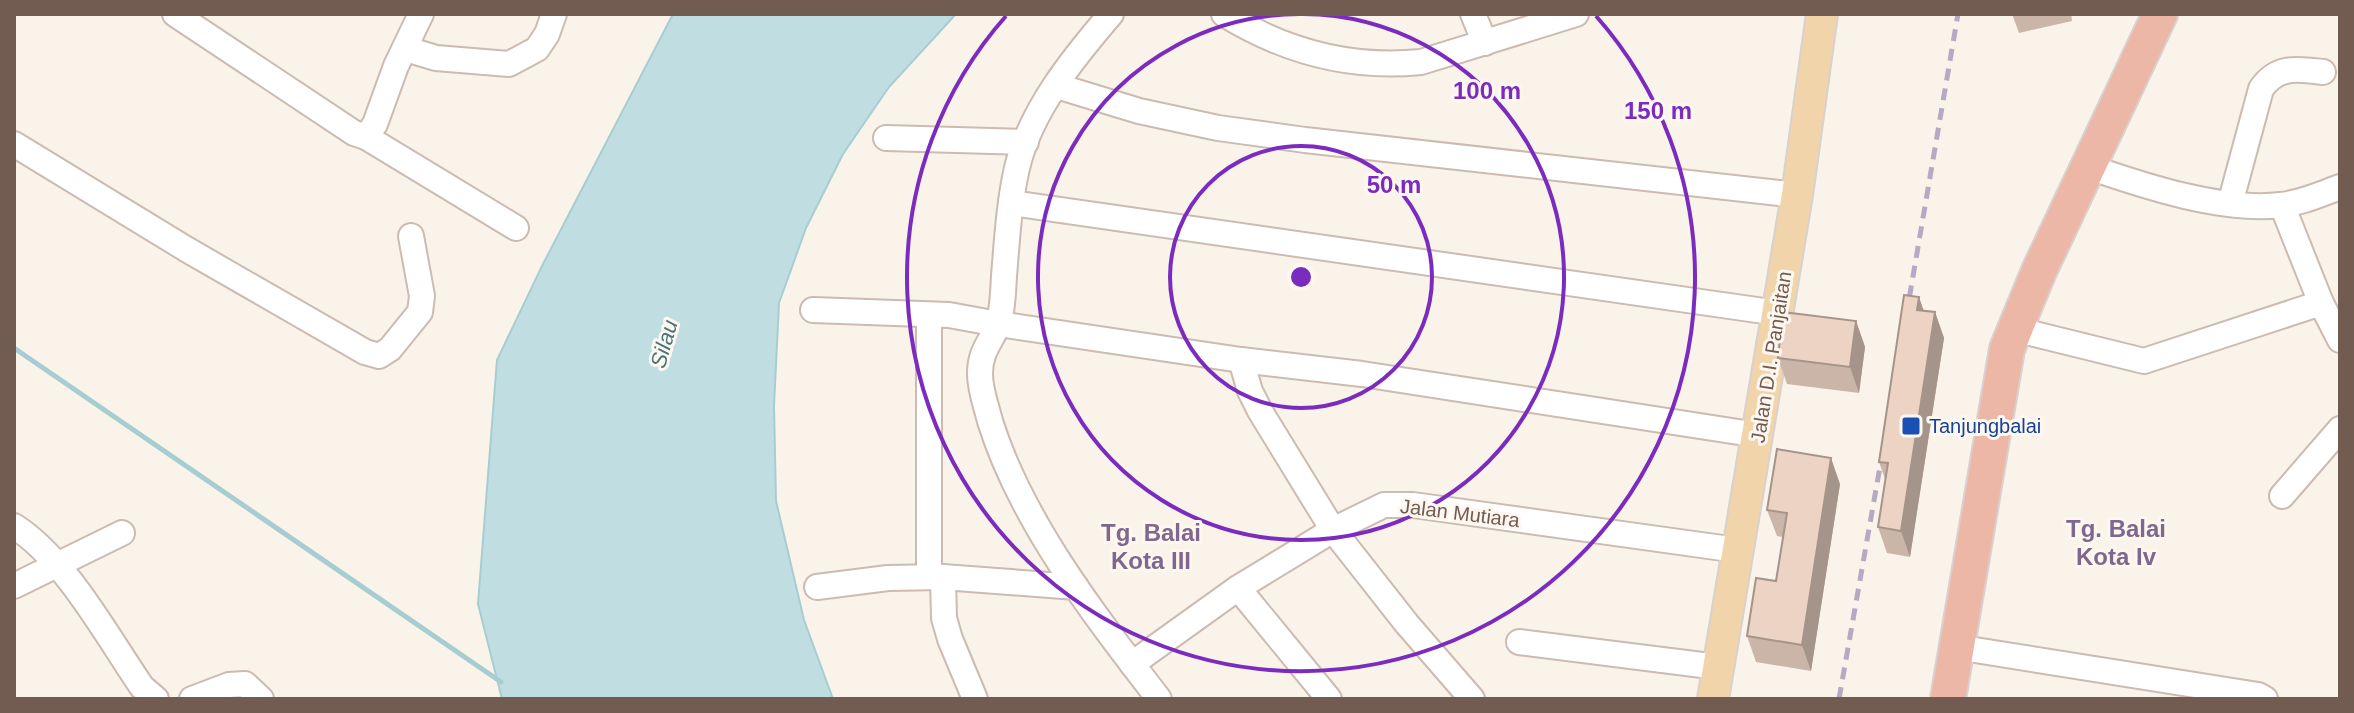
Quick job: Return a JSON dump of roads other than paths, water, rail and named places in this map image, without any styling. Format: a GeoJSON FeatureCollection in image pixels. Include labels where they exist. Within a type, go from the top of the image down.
{"type":"FeatureCollection","features":[{"type":"Feature","properties":{"kind":"highway"},"geometry":{"type":"LineString","coordinates":[[1948,699],[2007,349],[2160,14]]}},
{"type":"Feature","properties":{"kind":"main road","name":"Jalan D.I. Panjaitan"},"geometry":{"type":"LineString","coordinates":[[1713,699],[1797,195],[1822,14]]}},
{"type":"Feature","properties":{"kind":"street"},"geometry":{"type":"LineString","coordinates":[[175,14],[354,133],[366,137],[516,228]]}},
{"type":"Feature","properties":{"kind":"street"},"geometry":{"type":"LineString","coordinates":[[366,137],[375,124],[396,66],[421,14]]}},
{"type":"Feature","properties":{"kind":"street"},"geometry":{"type":"LineString","coordinates":[[406,49],[436,58],[509,64],[537,49],[547,34],[554,14]]}},
{"type":"Feature","properties":{"kind":"street"},"geometry":{"type":"LineString","coordinates":[[1111,14],[1057,86],[1026,142],[1017,166],[998,324],[985,344],[980,360],[981,391],[1012,477],[1076,587],[1159,699]]}},
{"type":"Feature","properties":{"kind":"street"},"geometry":{"type":"LineString","coordinates":[[1224,14],[1261,36],[1319,55],[1356,63],[1421,62],[1576,14]]}},
{"type":"Feature","properties":{"kind":"street"},"geometry":{"type":"LineString","coordinates":[[1473,14],[1485,43]]}},
{"type":"Feature","properties":{"kind":"street"},"geometry":{"type":"LineString","coordinates":[[2230,204],[2261,89],[2266,82],[2287,69],[2323,72]]}},
{"type":"Feature","properties":{"kind":"street"},"geometry":{"type":"LineString","coordinates":[[1057,86],[1139,111],[1218,128],[1797,195]]}},
{"type":"Feature","properties":{"kind":"street"},"geometry":{"type":"LineString","coordinates":[[886,138],[1026,142]]}},
{"type":"Feature","properties":{"kind":"street"},"geometry":{"type":"LineString","coordinates":[[14,144],[186,249],[365,352],[379,356],[390,349],[420,312],[422,296],[411,236]]}},
{"type":"Feature","properties":{"kind":"street"},"geometry":{"type":"LineString","coordinates":[[2089,167],[2145,187],[2230,204],[2282,205],[2340,187]]}},
{"type":"Feature","properties":{"kind":"street"},"geometry":{"type":"LineString","coordinates":[[1011,203],[1778,313]]}},
{"type":"Feature","properties":{"kind":"street"},"geometry":{"type":"LineString","coordinates":[[2282,205],[2321,303],[2340,340]]}},
{"type":"Feature","properties":{"kind":"street"},"geometry":{"type":"LineString","coordinates":[[2014,329],[2144,361],[2321,303]]}},
{"type":"Feature","properties":{"kind":"street"},"geometry":{"type":"LineString","coordinates":[[813,310],[971,317],[998,324],[1241,360],[1362,374],[1758,435]]}},
{"type":"Feature","properties":{"kind":"street"},"geometry":{"type":"LineString","coordinates":[[929,315],[936,577],[950,639],[975,699]]}},
{"type":"Feature","properties":{"kind":"street"},"geometry":{"type":"LineString","coordinates":[[1241,360],[1260,411],[1333,530],[1407,624],[1472,699]]}},
{"type":"Feature","properties":{"kind":"street"},"geometry":{"type":"LineString","coordinates":[[2282,496],[2340,429]]}},
{"type":"Feature","properties":{"kind":"street","name":"Jalan Mutiara"},"geometry":{"type":"LineString","coordinates":[[1132,664],[1238,588],[1333,530],[1371,510],[1396,503],[1737,550]]}},
{"type":"Feature","properties":{"kind":"street"},"geometry":{"type":"LineString","coordinates":[[14,526],[40,545],[58,564],[142,687],[156,699]]}},
{"type":"Feature","properties":{"kind":"street"},"geometry":{"type":"LineString","coordinates":[[14,586],[122,533]]}},
{"type":"Feature","properties":{"kind":"street"},"geometry":{"type":"LineString","coordinates":[[817,587],[888,578],[936,577],[1076,587]]}},
{"type":"Feature","properties":{"kind":"street"},"geometry":{"type":"LineString","coordinates":[[1238,588],[1329,699]]}},
{"type":"Feature","properties":{"kind":"street"},"geometry":{"type":"LineString","coordinates":[[1519,642],[1718,667]]}},
{"type":"Feature","properties":{"kind":"street"},"geometry":{"type":"LineString","coordinates":[[1956,647],[2258,695],[2265,699]]}},
{"type":"Feature","properties":{"kind":"street"},"geometry":{"type":"LineString","coordinates":[[192,699],[229,685],[245,684],[261,699]]}},
{"type":"Feature","properties":{"kind":"water","name":"Silau"},"geometry":{"type":"Polygon","coordinates":[[[673,14],[956,14],[889,87],[843,154],[806,228],[779,303],[774,406],[776,501],[804,620],[833,699],[502,699],[478,604],[497,360],[543,264],[673,14]]]}},
{"type":"Feature","properties":{"kind":"waterway"},"geometry":{"type":"LineString","coordinates":[[14,348],[501,682]]}},
{"type":"Feature","properties":{"kind":"railway"},"geometry":{"type":"LineString","coordinates":[[1906,317],[1958,14]]}},
{"type":"Feature","properties":{"kind":"railway"},"geometry":{"type":"LineString","coordinates":[[1839,699],[1884,444]]}},
{"type":"Feature","properties":{"kind":"place","name":"Tanjungbalai"},"geometry":{"type":"Point","coordinates":[1911,426]}},
{"type":"Feature","properties":{"kind":"district","name":"Tg. Balai Kota Iv"},"geometry":{"type":"Point","coordinates":[2116,542]}},
{"type":"Feature","properties":{"kind":"district","name":"Tg. Balai Kota III"},"geometry":{"type":"Point","coordinates":[1151,546]}}]}
